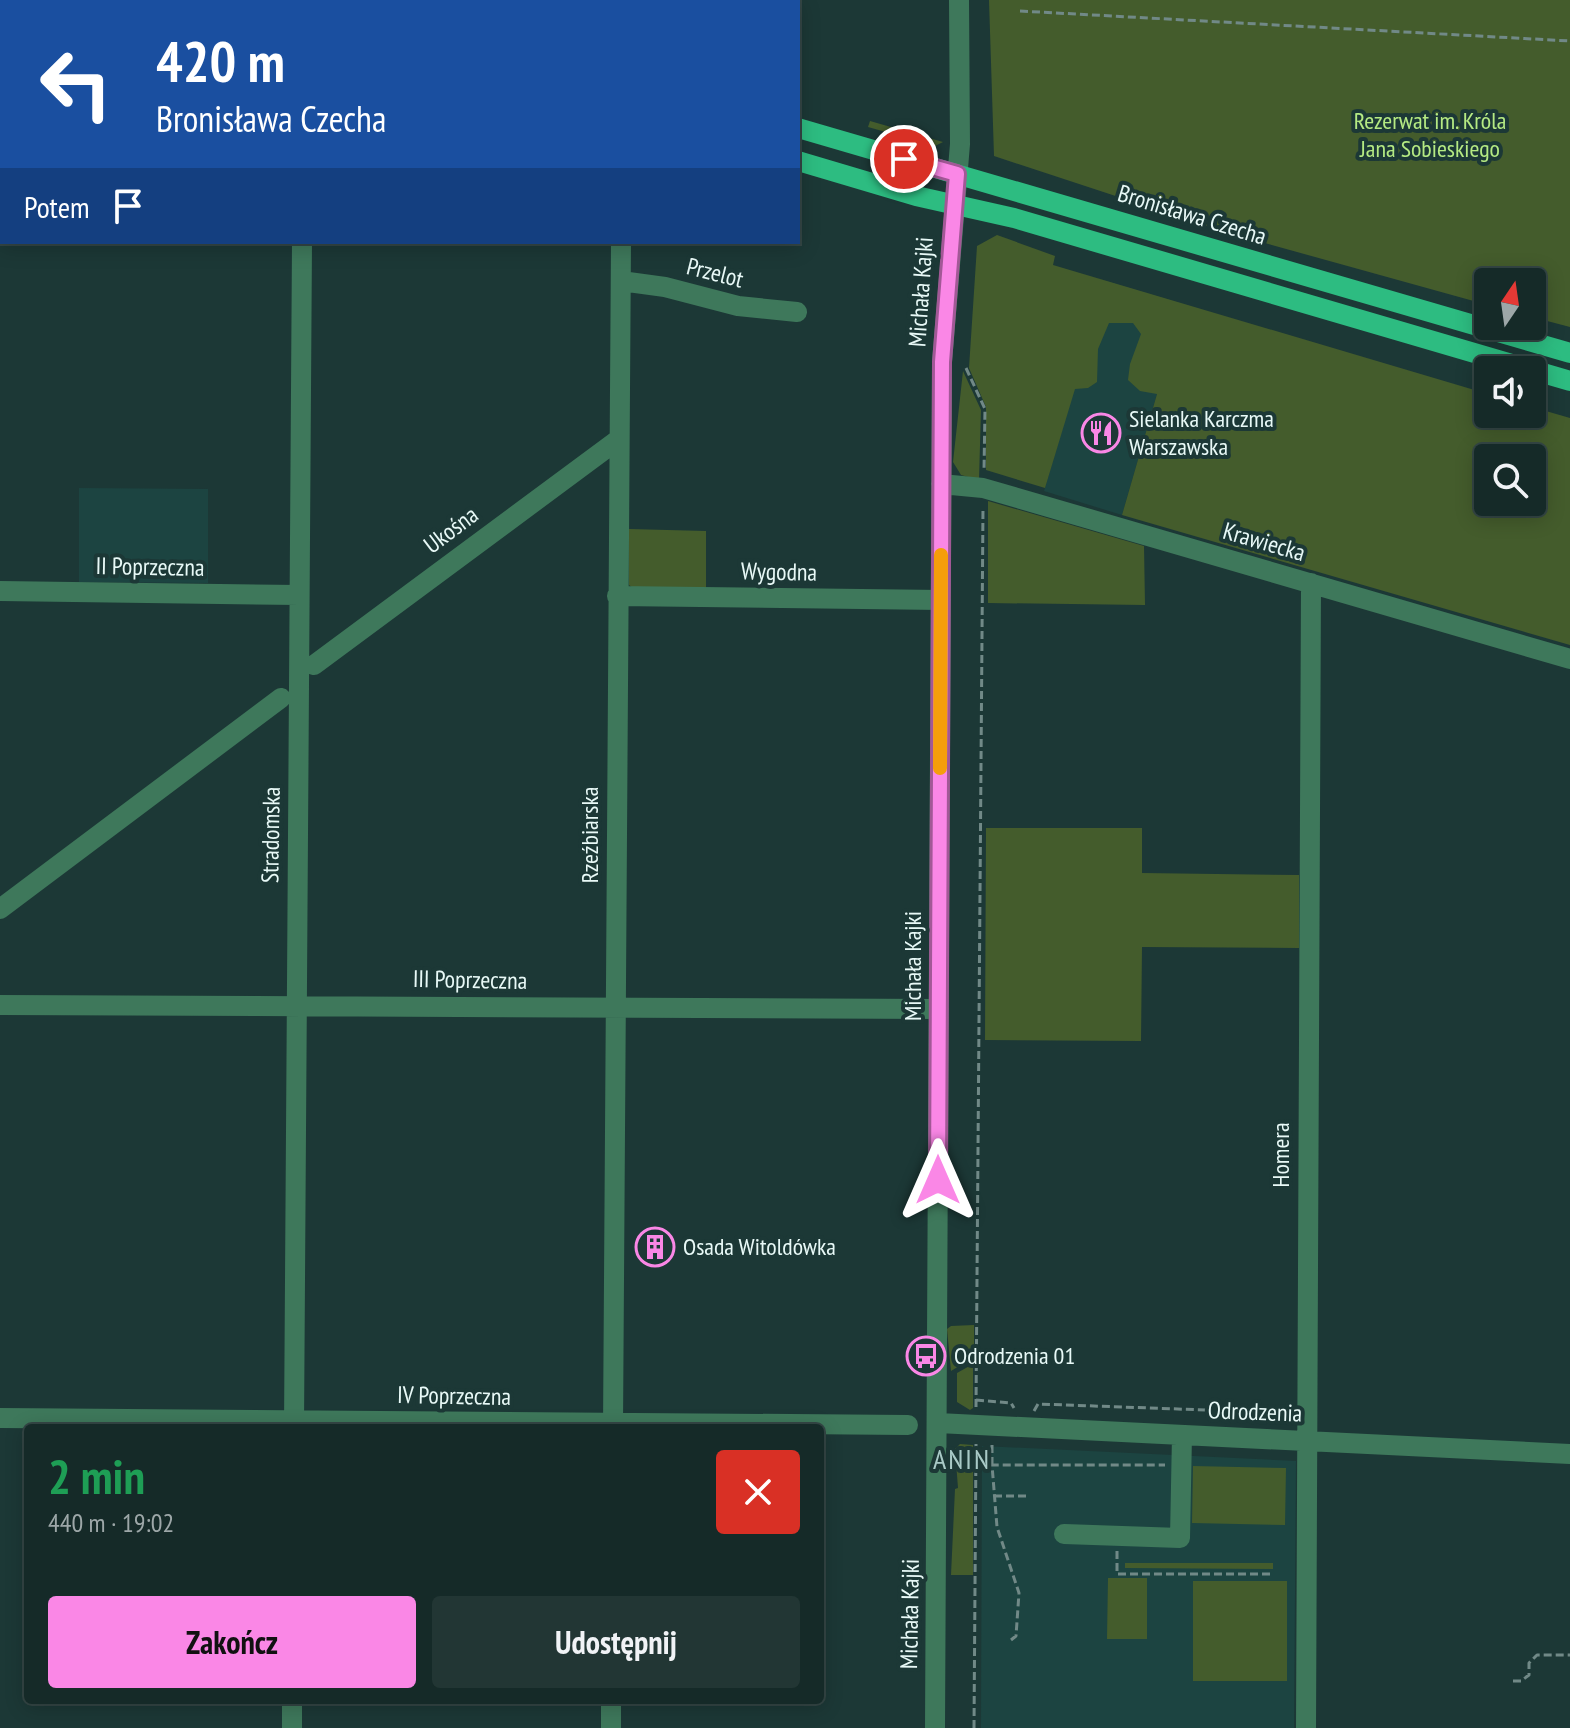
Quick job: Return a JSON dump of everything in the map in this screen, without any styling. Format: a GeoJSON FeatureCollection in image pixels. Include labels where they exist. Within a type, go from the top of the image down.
{"type":"FeatureCollection","features":[{"type":"Feature","properties":{"kind":"main road","name":"Bronisława Czecha"},"geometry":{"type":"LineString","coordinates":[[800,129],[1570,353]]}},
{"type":"Feature","properties":{"kind":"main road"},"geometry":{"type":"LineString","coordinates":[[800,162],[1014,218],[1570,381]]}},
{"type":"Feature","properties":{"kind":"street","name":"Michała Kajki"},"geometry":{"type":"LineString","coordinates":[[935,1728],[942,362],[957,174],[959,0]]}},
{"type":"Feature","properties":{"kind":"street","name":"Stradomska"},"geometry":{"type":"LineString","coordinates":[[294,1424],[302,244]]}},
{"type":"Feature","properties":{"kind":"street","name":"Rzeźbiarska"},"geometry":{"type":"LineString","coordinates":[[613,1424],[621,244]]}},
{"type":"Feature","properties":{"kind":"street","name":"Przelot"},"geometry":{"type":"LineString","coordinates":[[621,281],[665,287],[738,306],[797,312]]}},
{"type":"Feature","properties":{"kind":"street","name":"Ukośna"},"geometry":{"type":"LineString","coordinates":[[314,665],[619,439]]}},
{"type":"Feature","properties":{"kind":"street","name":"Krawiecka"},"geometry":{"type":"LineString","coordinates":[[941,484],[983,488],[1570,659]]}},
{"type":"Feature","properties":{"kind":"street","name":"Homera"},"geometry":{"type":"LineString","coordinates":[[1306,1728],[1311,583]]}},
{"type":"Feature","properties":{"kind":"street","name":"II Poprzeczna"},"geometry":{"type":"LineString","coordinates":[[0,591],[299,595]]}},
{"type":"Feature","properties":{"kind":"street","name":"Wygodna"},"geometry":{"type":"LineString","coordinates":[[617,596],[941,600]]}},
{"type":"Feature","properties":{"kind":"street"},"geometry":{"type":"LineString","coordinates":[[0,909],[281,698]]}},
{"type":"Feature","properties":{"kind":"street","name":"III Poprzeczna"},"geometry":{"type":"LineString","coordinates":[[0,1005],[939,1009]]}},
{"type":"Feature","properties":{"kind":"street","name":"IV Poprzeczna"},"geometry":{"type":"LineString","coordinates":[[0,1418],[294,1424]]}},
{"type":"Feature","properties":{"kind":"street","name":"Odrodzenia"},"geometry":{"type":"LineString","coordinates":[[938,1423],[1570,1454]]}},
{"type":"Feature","properties":{"kind":"street","name":"IV Poprzeczna"},"geometry":{"type":"LineString","coordinates":[[824,1425],[908,1425]]}},
{"type":"Feature","properties":{"kind":"street"},"geometry":{"type":"LineString","coordinates":[[1064,1534],[1180,1538],[1182,1435]]}},
{"type":"Feature","properties":{"kind":"street"},"geometry":{"type":"LineString","coordinates":[[292,1704],[292,1728]]}},
{"type":"Feature","properties":{"kind":"street"},"geometry":{"type":"LineString","coordinates":[[611,1704],[611,1728]]}},
{"type":"Feature","properties":{"kind":"path"},"geometry":{"type":"LineString","coordinates":[[1020,11],[1570,41]]}},
{"type":"Feature","properties":{"kind":"path"},"geometry":{"type":"LineString","coordinates":[[966,368],[985,409],[976,1411]]}},
{"type":"Feature","properties":{"kind":"path"},"geometry":{"type":"LineString","coordinates":[[976,1400],[1011,1403],[1016,1412]]}},
{"type":"Feature","properties":{"kind":"path"},"geometry":{"type":"LineString","coordinates":[[1024,1412],[1033,1413],[1038,1404],[1306,1414]]}},
{"type":"Feature","properties":{"kind":"path"},"geometry":{"type":"LineString","coordinates":[[974,1728],[976,1436]]}},
{"type":"Feature","properties":{"kind":"path"},"geometry":{"type":"LineString","coordinates":[[992,1437],[997,1527],[1019,1593],[1016,1636],[1011,1640]]}},
{"type":"Feature","properties":{"kind":"path"},"geometry":{"type":"LineString","coordinates":[[992,1465],[1181,1465]]}},
{"type":"Feature","properties":{"kind":"path"},"geometry":{"type":"LineString","coordinates":[[994,1496],[1028,1496]]}},
{"type":"Feature","properties":{"kind":"path"},"geometry":{"type":"LineString","coordinates":[[1117,1536],[1117,1574],[1273,1574]]}},
{"type":"Feature","properties":{"kind":"path"},"geometry":{"type":"LineString","coordinates":[[1513,1681],[1521,1681],[1529,1675],[1529,1663],[1537,1655],[1570,1655]]}},
{"type":"Feature","properties":{"kind":"shaded area"},"geometry":{"type":"Polygon","coordinates":[[[1106,281],[1183,304],[1122,515],[1044,491],[1106,281]]]}},
{"type":"Feature","properties":{"kind":"shaded area"},"geometry":{"type":"Polygon","coordinates":[[[79,488],[208,489],[208,583],[79,582],[79,488]]]}},
{"type":"Feature","properties":{"kind":"shaded area"},"geometry":{"type":"Polygon","coordinates":[[[982,1446],[1296,1461],[1294,1728],[981,1728],[982,1446]]]}},
{"type":"Feature","properties":{"kind":"green space","name":"Rezerwat im. Króla Jana Sobieskiego"},"geometry":{"type":"Polygon","coordinates":[[[989,0],[1570,0],[1570,327],[1546,321],[1546,268],[1474,268],[1474,301],[1225,232],[994,156],[989,0]]]}},
{"type":"Feature","properties":{"kind":"green space"},"geometry":{"type":"Polygon","coordinates":[[[870,121],[943,142],[935,146],[868,127],[870,121]]]}},
{"type":"Feature","properties":{"kind":"green space"},"geometry":{"type":"Polygon","coordinates":[[[997,235],[1055,256],[1053,265],[1474,390],[1474,428],[1546,428],[1546,411],[1570,418],[1570,645],[1122,515],[1157,394],[1140,391],[1128,380],[1130,364],[1141,334],[1133,323],[1109,323],[1098,349],[1097,382],[1088,388],[1075,389],[1045,488],[986,470],[986,407],[969,368],[977,246],[997,235]]]}},
{"type":"Feature","properties":{"kind":"green space"},"geometry":{"type":"Polygon","coordinates":[[[963,371],[981,410],[979,480],[961,475],[953,462],[963,371]]]}},
{"type":"Feature","properties":{"kind":"green space"},"geometry":{"type":"Polygon","coordinates":[[[988,501],[1144,546],[1145,605],[988,603],[988,501]]]}},
{"type":"Feature","properties":{"kind":"green space"},"geometry":{"type":"Polygon","coordinates":[[[629,529],[706,531],[706,590],[634,589],[629,585],[629,529]]]}},
{"type":"Feature","properties":{"kind":"green space"},"geometry":{"type":"Polygon","coordinates":[[[986,828],[1142,828],[1142,873],[1299,875],[1299,948],[1142,947],[1141,1041],[985,1040],[986,828]]]}},
{"type":"Feature","properties":{"kind":"green space"},"geometry":{"type":"Polygon","coordinates":[[[974,1325],[974,1357],[951,1371],[947,1329],[974,1325]]]}},
{"type":"Feature","properties":{"kind":"green space"},"geometry":{"type":"Polygon","coordinates":[[[973,1364],[973,1408],[970,1410],[957,1402],[957,1373],[973,1364]]]}},
{"type":"Feature","properties":{"kind":"green space"},"geometry":{"type":"Polygon","coordinates":[[[960,1444],[973,1445],[973,1575],[951,1575],[955,1489],[958,1488],[955,1449],[960,1444]]]}},
{"type":"Feature","properties":{"kind":"green space"},"geometry":{"type":"Polygon","coordinates":[[[1193,1466],[1286,1468],[1285,1525],[1192,1523],[1193,1466]]]}},
{"type":"Feature","properties":{"kind":"green space"},"geometry":{"type":"Polygon","coordinates":[[[1125,1563],[1273,1563],[1273,1569],[1125,1568],[1125,1563]]]}},
{"type":"Feature","properties":{"kind":"green space"},"geometry":{"type":"Polygon","coordinates":[[[1108,1578],[1147,1578],[1147,1639],[1107,1639],[1108,1578]]]}},
{"type":"Feature","properties":{"kind":"green space"},"geometry":{"type":"Polygon","coordinates":[[[1193,1581],[1287,1581],[1287,1681],[1193,1681],[1193,1581]]]}},
{"type":"Feature","properties":{"kind":"slow traffic"},"geometry":{"type":"LineString","coordinates":[[940,768],[941,555]]}},
{"type":"Feature","properties":{"kind":"place","name":"Sielanka Karczma Warszawska"},"geometry":{"type":"Point","coordinates":[1101,433]}},
{"type":"Feature","properties":{"kind":"place","name":"Osada Witoldówka"},"geometry":{"type":"Point","coordinates":[655,1247]}},
{"type":"Feature","properties":{"kind":"place","name":"Odrodzenia 01"},"geometry":{"type":"Point","coordinates":[926,1356]}},
{"type":"Feature","properties":{"kind":"district","name":"ANIN"},"geometry":{"type":"Point","coordinates":[962,1459]}},
{"type":"Feature","properties":{"kind":"route"},"geometry":{"type":"LineString","coordinates":[[904,159],[957,174],[942,362],[938,1180]]}}]}
